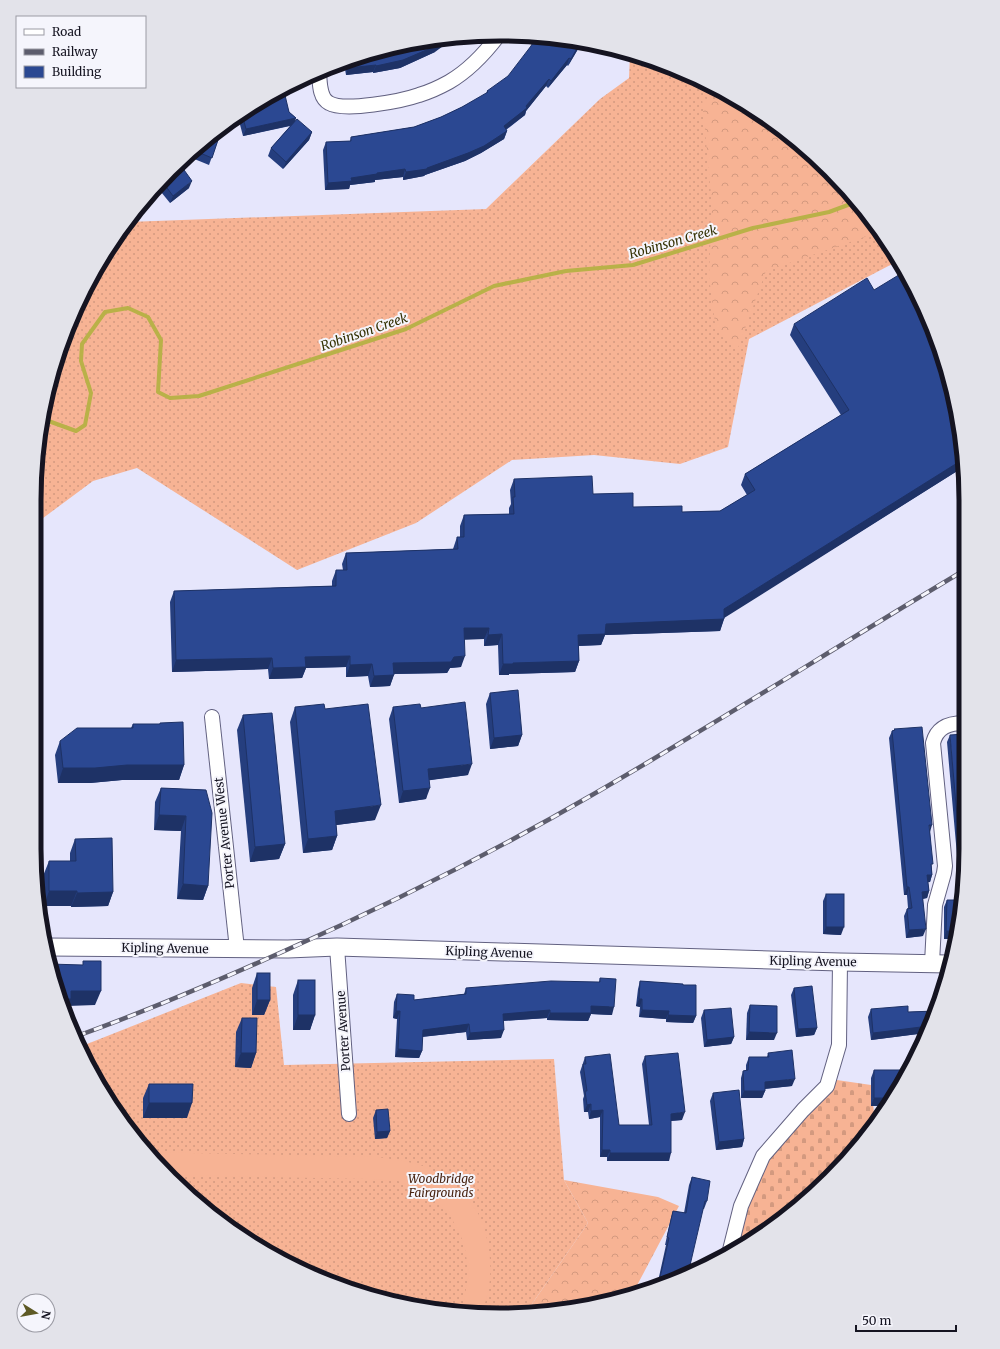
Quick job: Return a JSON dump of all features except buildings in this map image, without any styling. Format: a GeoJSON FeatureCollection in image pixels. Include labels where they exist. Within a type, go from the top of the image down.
{"type":"FeatureCollection","features":[{"type":"Feature","properties":{"kind":"street"},"geometry":{"type":"LineString","coordinates":[[319,78],[320,89],[323,98],[329,103],[348,107],[394,102],[418,96],[450,81],[486,51],[494,41]]}},
{"type":"Feature","properties":{"kind":"street","name":"Porter Avenue West"},"geometry":{"type":"LineString","coordinates":[[212,717],[237,949]]}},
{"type":"Feature","properties":{"kind":"street","name":"Kipling Avenue"},"geometry":{"type":"LineString","coordinates":[[52,947],[288,949],[337,947],[940,964],[935,905],[944,875],[945,866],[933,743],[943,727],[959,722]]}},
{"type":"Feature","properties":{"kind":"street","name":"Porter Avenue"},"geometry":{"type":"LineString","coordinates":[[337,947],[349,1114]]}},
{"type":"Feature","properties":{"kind":"street"},"geometry":{"type":"LineString","coordinates":[[731,1246],[741,1206],[763,1156],[803,1110],[827,1086],[839,1045],[840,962]]}},
{"type":"Feature","properties":{"kind":"green space"},"geometry":{"type":"Polygon","coordinates":[[[630,60],[648,65],[703,88],[730,102],[755,118],[803,155],[825,175],[864,221],[894,263],[749,339],[728,447],[680,464],[594,455],[512,460],[416,523],[297,570],[137,468],[93,481],[41,520],[42,470],[45,440],[50,410],[65,352],[88,297],[102,270],[135,222],[486,209],[600,99],[629,78],[630,60]]]}},
{"type":"Feature","properties":{"kind":"green space"},"geometry":{"type":"Polygon","coordinates":[[[702,98],[733,104],[779,136],[825,175],[845,197],[874,234],[766,271],[738,348],[716,331],[709,277],[712,205],[702,98]]]}},
{"type":"Feature","properties":{"kind":"green space","name":"Woodbridge Fairgrounds"},"geometry":{"type":"Polygon","coordinates":[[[241,983],[276,987],[284,1065],[554,1059],[564,1180],[588,1223],[530,1307],[470,1307],[440,1304],[410,1299],[352,1284],[297,1261],[270,1247],[245,1231],[197,1194],[175,1174],[136,1128],[118,1104],[102,1078],[85,1045],[241,983]]]}},
{"type":"Feature","properties":{"kind":"green space"},"geometry":{"type":"Polygon","coordinates":[[[830,1079],[871,1085],[874,1114],[845,1152],[825,1174],[803,1194],[755,1231],[735,1244],[731,1243],[755,1167],[830,1079]]]}},
{"type":"Feature","properties":{"kind":"green space"},"geometry":{"type":"Polygon","coordinates":[[[155,1152],[376,1157],[411,1163],[430,1169],[443,1177],[457,1189],[479,1215],[487,1238],[490,1263],[489,1287],[483,1307],[462,1306],[469,1274],[464,1243],[450,1215],[427,1194],[398,1181],[176,1175],[155,1152]]]}},
{"type":"Feature","properties":{"kind":"green space"},"geometry":{"type":"Polygon","coordinates":[[[564,1180],[658,1197],[679,1206],[636,1287],[590,1299],[530,1307],[588,1223],[564,1180]]]}},
{"type":"Feature","properties":{"kind":"waterway","name":"Robinson Creek"},"geometry":{"type":"LineString","coordinates":[[48,421],[76,431],[85,425],[91,393],[81,361],[82,344],[105,312],[128,308],[148,317],[161,340],[158,392],[170,398],[199,396],[406,329],[494,286],[566,271],[633,265],[753,228],[829,212],[851,204]]}},
{"type":"Feature","properties":{"kind":"railway"},"geometry":{"type":"LineString","coordinates":[[80,1035],[155,1006],[257,963],[361,916],[478,858],[639,768],[959,573]]}}]}
